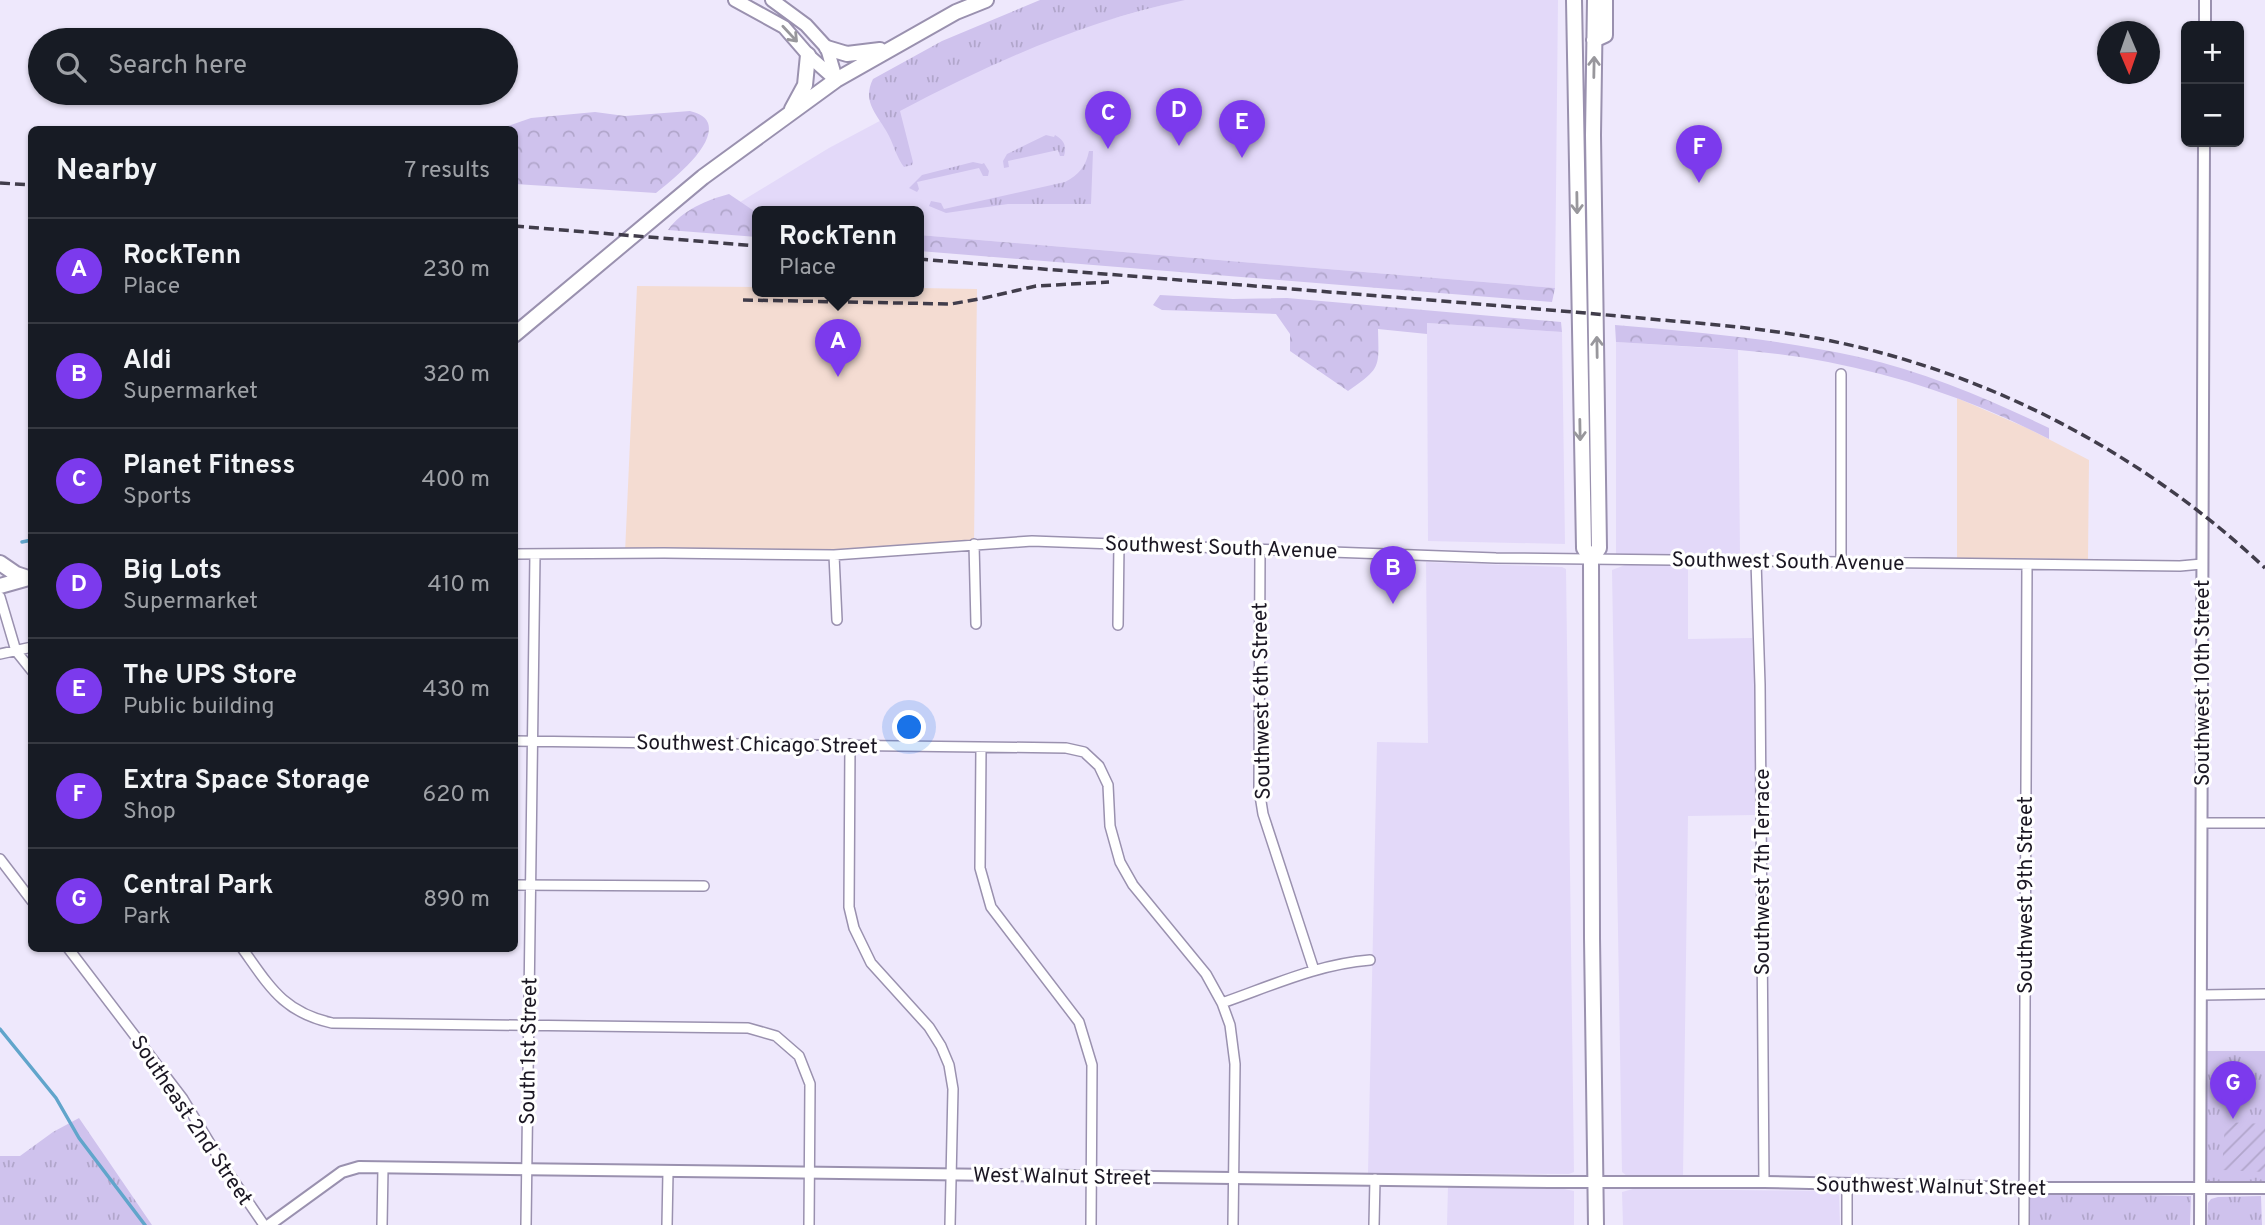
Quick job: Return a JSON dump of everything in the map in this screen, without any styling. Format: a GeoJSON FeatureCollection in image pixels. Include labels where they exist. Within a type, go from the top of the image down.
{"type":"FeatureCollection","features":[{"type":"Feature","properties":{"kind":"main road"},"geometry":{"type":"LineString","coordinates":[[735,0],[784,27],[808,55],[836,80]]}},
{"type":"Feature","properties":{"kind":"main road"},"geometry":{"type":"LineString","coordinates":[[772,0],[806,24],[827,48],[836,80]]}},
{"type":"Feature","properties":{"kind":"main road"},"geometry":{"type":"LineString","coordinates":[[518,332],[703,177],[836,80],[956,12],[986,0]]}},
{"type":"Feature","properties":{"kind":"main road"},"geometry":{"type":"LineString","coordinates":[[1574,0],[1582,485],[1584,548],[1591,560],[1596,1225]]}},
{"type":"Feature","properties":{"kind":"main road"},"geometry":{"type":"LineString","coordinates":[[1591,560],[1599,548],[1593,135],[1595,0]]}},
{"type":"Feature","properties":{"kind":"main road"},"geometry":{"type":"LineString","coordinates":[[1594,40],[1605,35],[1605,0]]}},
{"type":"Feature","properties":{"kind":"main road"},"geometry":{"type":"LineString","coordinates":[[827,48],[847,54],[895,47]]}},
{"type":"Feature","properties":{"kind":"main road"},"geometry":{"type":"LineString","coordinates":[[790,114],[805,85],[808,55]]}},
{"type":"Feature","properties":{"kind":"main road"},"geometry":{"type":"LineString","coordinates":[[0,563],[16,574],[28,578]]}},
{"type":"Feature","properties":{"kind":"main road"},"geometry":{"type":"LineString","coordinates":[[0,586],[28,578]]}},
{"type":"Feature","properties":{"kind":"street"},"geometry":{"type":"LineString","coordinates":[[2205,0],[2205,21]]}},
{"type":"Feature","properties":{"kind":"street","name":"Southwest 10th Street"},"geometry":{"type":"LineString","coordinates":[[2200,1225],[2204,147]]}},
{"type":"Feature","properties":{"kind":"street"},"geometry":{"type":"LineString","coordinates":[[1841,374],[1841,562]]}},
{"type":"Feature","properties":{"kind":"street","name":"Southwest South Avenue"},"geometry":{"type":"LineString","coordinates":[[518,554],[834,555],[1032,541],[1482,558],[2027,565],[2202,564]]}},
{"type":"Feature","properties":{"kind":"street"},"geometry":{"type":"LineString","coordinates":[[1118,625],[1119,543]]}},
{"type":"Feature","properties":{"kind":"street"},"geometry":{"type":"LineString","coordinates":[[974,544],[976,624]]}},
{"type":"Feature","properties":{"kind":"street","name":"Southwest 6th Street"},"geometry":{"type":"LineString","coordinates":[[1260,549],[1259,789],[1263,814],[1314,970]]}},
{"type":"Feature","properties":{"kind":"street","name":"South 1st Street"},"geometry":{"type":"LineString","coordinates":[[526,1225],[535,554]]}},
{"type":"Feature","properties":{"kind":"street"},"geometry":{"type":"LineString","coordinates":[[834,555],[837,620]]}},
{"type":"Feature","properties":{"kind":"street","name":"Southwest 7th Terrace"},"geometry":{"type":"LineString","coordinates":[[1756,561],[1764,1182]]}},
{"type":"Feature","properties":{"kind":"street","name":"Southwest 9th Street"},"geometry":{"type":"LineString","coordinates":[[2024,1225],[2027,565]]}},
{"type":"Feature","properties":{"kind":"street"},"geometry":{"type":"LineString","coordinates":[[0,597],[16,651],[28,666]]}},
{"type":"Feature","properties":{"kind":"street"},"geometry":{"type":"LineString","coordinates":[[0,653],[28,648]]}},
{"type":"Feature","properties":{"kind":"street","name":"Southwest Chicago Street"},"geometry":{"type":"LineString","coordinates":[[518,741],[1066,748],[1084,752],[1099,766],[1108,785],[1112,839],[1133,884],[1206,974],[1222,1003]]}},
{"type":"Feature","properties":{"kind":"street"},"geometry":{"type":"LineString","coordinates":[[850,744],[848,890],[851,918],[862,948],[871,962],[929,1027],[942,1046],[953,1088],[950,1225]]}},
{"type":"Feature","properties":{"kind":"street"},"geometry":{"type":"LineString","coordinates":[[981,748],[980,868],[992,908],[1079,1022],[1087,1042],[1094,1083],[1091,1225]]}},
{"type":"Feature","properties":{"kind":"street"},"geometry":{"type":"LineString","coordinates":[[2203,823],[2265,823]]}},
{"type":"Feature","properties":{"kind":"street"},"geometry":{"type":"LineString","coordinates":[[0,859],[28,896]]}},
{"type":"Feature","properties":{"kind":"street"},"geometry":{"type":"LineString","coordinates":[[518,885],[704,886]]}},
{"type":"Feature","properties":{"kind":"street","name":"Southeast 2nd Street"},"geometry":{"type":"LineString","coordinates":[[71,952],[183,1099],[225,1168],[267,1225]]}},
{"type":"Feature","properties":{"kind":"street"},"geometry":{"type":"LineString","coordinates":[[245,952],[285,1004],[312,1018],[332,1023],[748,1028],[776,1036],[799,1056],[810,1084],[809,1225]]}},
{"type":"Feature","properties":{"kind":"street"},"geometry":{"type":"LineString","coordinates":[[1233,1225],[1236,1064],[1230,1026],[1222,1003],[1314,970],[1370,960]]}},
{"type":"Feature","properties":{"kind":"street"},"geometry":{"type":"LineString","coordinates":[[2202,995],[2265,994]]}},
{"type":"Feature","properties":{"kind":"street","name":"West Walnut Street"},"geometry":{"type":"LineString","coordinates":[[267,1225],[342,1172],[359,1167],[1597,1181]]}},
{"type":"Feature","properties":{"kind":"street"},"geometry":{"type":"LineString","coordinates":[[382,1225],[383,1168]]}},
{"type":"Feature","properties":{"kind":"street"},"geometry":{"type":"LineString","coordinates":[[667,1225],[668,1172]]}},
{"type":"Feature","properties":{"kind":"street"},"geometry":{"type":"LineString","coordinates":[[1374,1225],[1375,1179]]}},
{"type":"Feature","properties":{"kind":"street","name":"Southwest Walnut Street"},"geometry":{"type":"LineString","coordinates":[[1597,1181],[2024,1188],[2265,1188]]}},
{"type":"Feature","properties":{"kind":"street"},"geometry":{"type":"LineString","coordinates":[[1847,1185],[1847,1225]]}},
{"type":"Feature","properties":{"kind":"shaded area"},"geometry":{"type":"Polygon","coordinates":[[[1181,0],[1558,0],[1555,288],[924,235],[924,206],[752,206],[752,222],[714,218],[829,148],[981,67],[1085,26],[1181,0]]]}},
{"type":"Feature","properties":{"kind":"shaded area"},"geometry":{"type":"Polygon","coordinates":[[[637,286],[752,287],[752,297],[924,297],[924,288],[977,289],[974,544],[834,555],[625,553],[637,286]]]}},
{"type":"Feature","properties":{"kind":"shaded area"},"geometry":{"type":"Polygon","coordinates":[[[1427,323],[1562,332],[1565,544],[1428,541],[1427,323]]]}},
{"type":"Feature","properties":{"kind":"shaded area"},"geometry":{"type":"Polygon","coordinates":[[[1616,342],[1738,350],[1740,555],[1616,554],[1616,342]]]}},
{"type":"Feature","properties":{"kind":"shaded area"},"geometry":{"type":"Polygon","coordinates":[[[1957,398],[2027,428],[2089,460],[2088,559],[1957,558],[1957,398]]]}},
{"type":"Feature","properties":{"kind":"shaded area"},"geometry":{"type":"Polygon","coordinates":[[[1426,562],[1566,569],[1574,1172],[1569,1174],[1368,1173],[1377,742],[1428,743],[1426,562]]]}},
{"type":"Feature","properties":{"kind":"shaded area"},"geometry":{"type":"Polygon","coordinates":[[[1640,563],[1688,564],[1688,639],[1752,638],[1756,694],[1756,815],[1688,816],[1683,1176],[1627,1176],[1622,1172],[1612,570],[1640,563]]]}},
{"type":"Feature","properties":{"kind":"shaded area"},"geometry":{"type":"Polygon","coordinates":[[[1448,1186],[1559,1188],[1574,1191],[1574,1225],[1447,1225],[1448,1186]]]}},
{"type":"Feature","properties":{"kind":"shaded area"},"geometry":{"type":"Polygon","coordinates":[[[1633,1189],[1830,1191],[1839,1195],[1840,1225],[1623,1225],[1622,1192],[1633,1189]]]}},
{"type":"Feature","properties":{"kind":"green space"},"geometry":{"type":"Polygon","coordinates":[[[1040,0],[1185,0],[1111,19],[1039,45],[900,111],[913,162],[912,165],[904,167],[870,102],[873,79],[942,41],[1040,0]]]}},
{"type":"Feature","properties":{"kind":"green space"},"geometry":{"type":"Polygon","coordinates":[[[690,111],[707,120],[709,132],[691,162],[656,193],[518,184],[518,126],[508,126],[531,118],[595,112],[625,116],[690,111]]]}},
{"type":"Feature","properties":{"kind":"green space"},"geometry":{"type":"Polygon","coordinates":[[[1046,135],[1055,135],[1063,141],[1064,156],[1060,156],[1058,150],[1008,161],[1009,167],[1004,168],[1003,161],[1007,154],[1046,135]]]}},
{"type":"Feature","properties":{"kind":"green space"},"geometry":{"type":"Polygon","coordinates":[[[1089,151],[1093,151],[1091,204],[1008,204],[946,213],[929,206],[931,201],[941,203],[944,209],[1065,182],[1081,170],[1089,151]]]}},
{"type":"Feature","properties":{"kind":"green space"},"geometry":{"type":"Polygon","coordinates":[[[973,162],[984,163],[989,171],[988,176],[983,176],[979,168],[917,182],[917,192],[909,188],[922,175],[973,162]]]}},
{"type":"Feature","properties":{"kind":"green space"},"geometry":{"type":"Polygon","coordinates":[[[729,194],[752,210],[752,237],[668,230],[680,217],[712,199],[729,194]]]}},
{"type":"Feature","properties":{"kind":"green space"},"geometry":{"type":"Polygon","coordinates":[[[924,235],[1555,288],[1552,302],[924,251],[924,235]]]}},
{"type":"Feature","properties":{"kind":"green space"},"geometry":{"type":"Polygon","coordinates":[[[1160,295],[1233,299],[1287,298],[1561,322],[1562,332],[1427,323],[1427,334],[1378,329],[1376,366],[1367,377],[1348,391],[1290,351],[1290,334],[1276,314],[1162,310],[1153,305],[1160,295]]]}},
{"type":"Feature","properties":{"kind":"green space"},"geometry":{"type":"Polygon","coordinates":[[[1615,325],[1768,341],[1884,363],[1956,387],[2026,417],[2049,428],[2049,439],[1969,403],[1885,375],[1775,354],[1616,342],[1615,325]]]}},
{"type":"Feature","properties":{"kind":"green space"},"geometry":{"type":"Polygon","coordinates":[[[2202,1051],[2265,1051],[2265,1188],[2201,1187],[2202,1051]]]}},
{"type":"Feature","properties":{"kind":"green space"},"geometry":{"type":"Polygon","coordinates":[[[79,1118],[152,1225],[0,1225],[0,1156],[20,1156],[53,1132],[79,1118]]]}},
{"type":"Feature","properties":{"kind":"green space"},"geometry":{"type":"Polygon","coordinates":[[[2225,1122],[2265,1124],[2265,1172],[2222,1170],[2225,1122]]]}},
{"type":"Feature","properties":{"kind":"green space"},"geometry":{"type":"Polygon","coordinates":[[[2034,1193],[2191,1196],[2190,1225],[2029,1225],[2028,1201],[2034,1193]]]}},
{"type":"Feature","properties":{"kind":"green space"},"geometry":{"type":"Polygon","coordinates":[[[2261,1196],[2262,1225],[2207,1225],[2208,1203],[2211,1199],[2261,1196]]]}},
{"type":"Feature","properties":{"kind":"waterway"},"geometry":{"type":"LineString","coordinates":[[22,542],[28,541]]}},
{"type":"Feature","properties":{"kind":"waterway"},"geometry":{"type":"LineString","coordinates":[[0,1029],[56,1098],[79,1138],[145,1225]]}},
{"type":"Feature","properties":{"kind":"railway"},"geometry":{"type":"LineString","coordinates":[[0,183],[28,185]]}},
{"type":"Feature","properties":{"kind":"railway"},"geometry":{"type":"LineString","coordinates":[[518,226],[752,246]]}},
{"type":"Feature","properties":{"kind":"railway"},"geometry":{"type":"LineString","coordinates":[[924,259],[1719,325],[1816,338],[1878,352],[1999,394],[2057,421],[2113,452],[2166,487],[2217,526],[2265,568]]}},
{"type":"Feature","properties":{"kind":"railway"},"geometry":{"type":"LineString","coordinates":[[743,300],[951,304],[1036,286],[1109,282]]}},
{"type":"Feature","properties":{"kind":"place","name":"Big Lots"},"geometry":{"type":"Point","coordinates":[1179,146]}},
{"type":"Feature","properties":{"kind":"place","name":"Planet Fitness"},"geometry":{"type":"Point","coordinates":[1108,149]}},
{"type":"Feature","properties":{"kind":"place","name":"The UPS Store"},"geometry":{"type":"Point","coordinates":[1242,158]}},
{"type":"Feature","properties":{"kind":"place","name":"Extra Space Storage"},"geometry":{"type":"Point","coordinates":[1699,183]}},
{"type":"Feature","properties":{"kind":"place","name":"RockTenn"},"geometry":{"type":"Point","coordinates":[838,377]}},
{"type":"Feature","properties":{"kind":"place","name":"Aldi"},"geometry":{"type":"Point","coordinates":[1393,604]}},
{"type":"Feature","properties":{"kind":"place","name":"Central Park"},"geometry":{"type":"Point","coordinates":[2233,1119]}}]}
